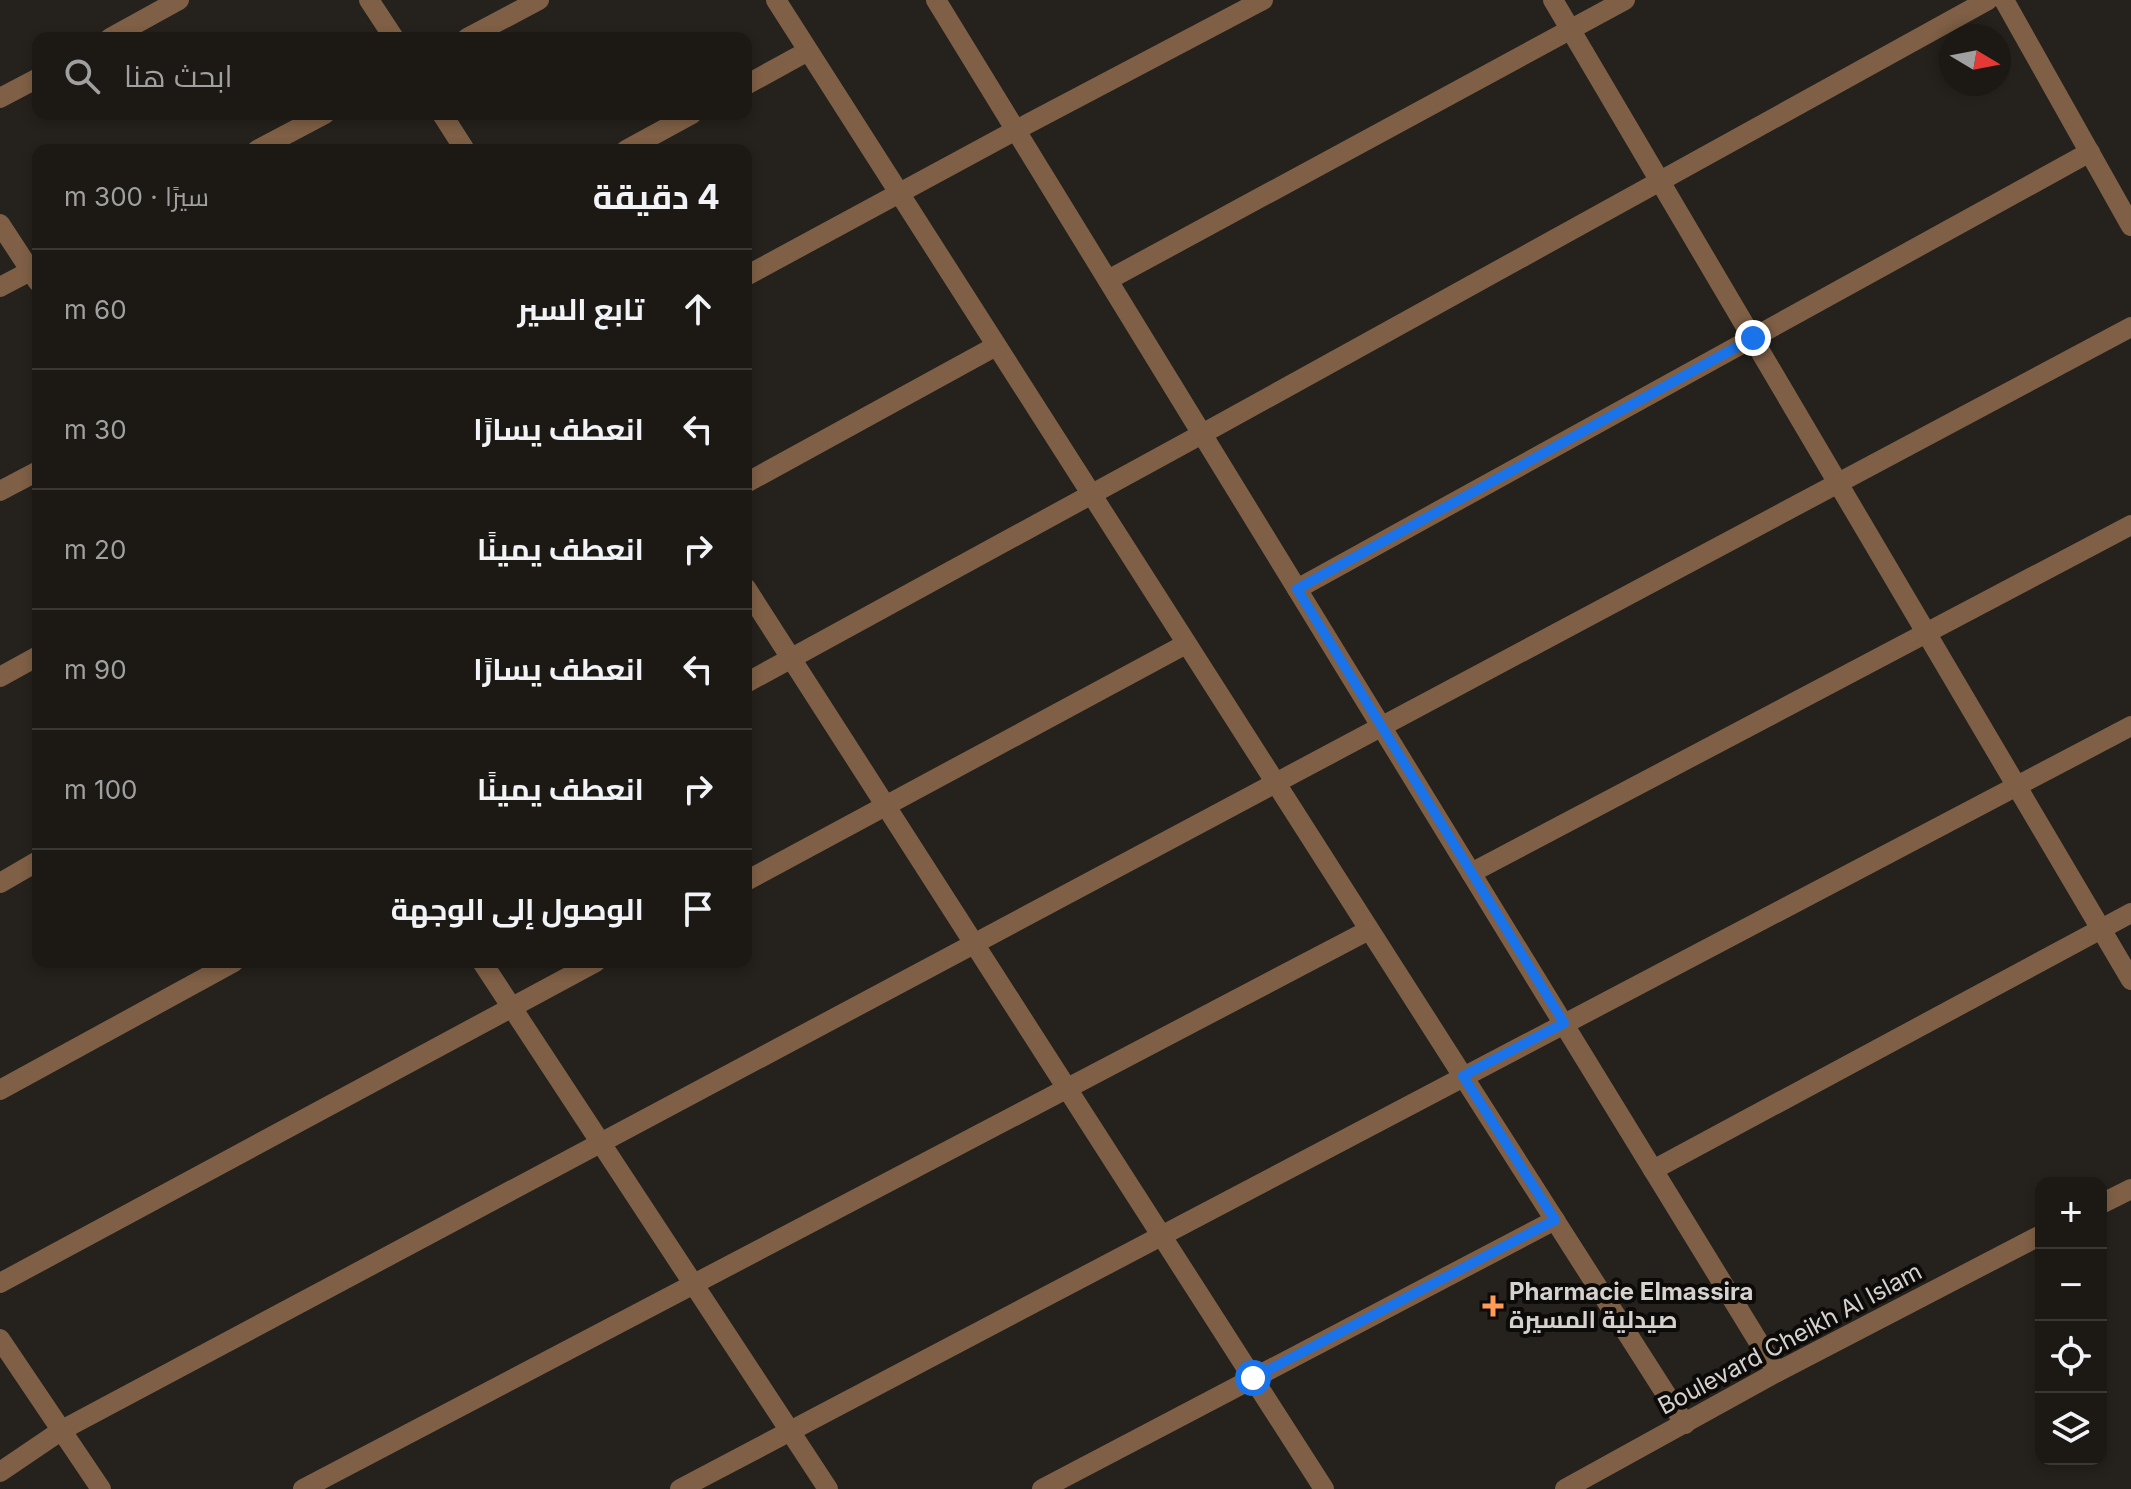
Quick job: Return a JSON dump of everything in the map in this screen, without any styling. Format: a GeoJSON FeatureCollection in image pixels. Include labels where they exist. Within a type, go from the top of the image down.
{"type":"FeatureCollection","features":[{"type":"Feature","properties":{"kind":"street"},"geometry":{"type":"LineString","coordinates":[[121,32],[179,0]]}},
{"type":"Feature","properties":{"kind":"street"},"geometry":{"type":"LineString","coordinates":[[369,0],[390,32]]}},
{"type":"Feature","properties":{"kind":"street"},"geometry":{"type":"LineString","coordinates":[[478,32],[539,0]]}},
{"type":"Feature","properties":{"kind":"street"},"geometry":{"type":"LineString","coordinates":[[776,0],[1685,1424]]}},
{"type":"Feature","properties":{"kind":"street"},"geometry":{"type":"LineString","coordinates":[[936,0],[1777,1372]]}},
{"type":"Feature","properties":{"kind":"street"},"geometry":{"type":"LineString","coordinates":[[752,273],[1263,0]]}},
{"type":"Feature","properties":{"kind":"street"},"geometry":{"type":"LineString","coordinates":[[1553,0],[2131,980]]}},
{"type":"Feature","properties":{"kind":"street"},"geometry":{"type":"LineString","coordinates":[[1108,280],[1625,0]]}},
{"type":"Feature","properties":{"kind":"street"},"geometry":{"type":"LineString","coordinates":[[752,680],[1988,0]]}},
{"type":"Feature","properties":{"kind":"street"},"geometry":{"type":"LineString","coordinates":[[2004,0],[2131,226]]}},
{"type":"Feature","properties":{"kind":"street"},"geometry":{"type":"LineString","coordinates":[[752,82],[808,51]]}},
{"type":"Feature","properties":{"kind":"street"},"geometry":{"type":"LineString","coordinates":[[0,98],[32,81]]}},
{"type":"Feature","properties":{"kind":"street"},"geometry":{"type":"LineString","coordinates":[[268,144],[314,120]]}},
{"type":"Feature","properties":{"kind":"street"},"geometry":{"type":"LineString","coordinates":[[446,120],[461,144]]}},
{"type":"Feature","properties":{"kind":"street"},"geometry":{"type":"LineString","coordinates":[[637,144],[681,120]]}},
{"type":"Feature","properties":{"kind":"street"},"geometry":{"type":"LineString","coordinates":[[1297,589],[2090,152]]}},
{"type":"Feature","properties":{"kind":"street"},"geometry":{"type":"LineString","coordinates":[[0,224],[32,269]]}},
{"type":"Feature","properties":{"kind":"street"},"geometry":{"type":"LineString","coordinates":[[0,287],[32,274]]}},
{"type":"Feature","properties":{"kind":"street"},"geometry":{"type":"LineString","coordinates":[[0,1472],[62,1430],[2131,327]]}},
{"type":"Feature","properties":{"kind":"street"},"geometry":{"type":"LineString","coordinates":[[752,480],[996,346]]}},
{"type":"Feature","properties":{"kind":"street"},"geometry":{"type":"LineString","coordinates":[[0,491],[32,474]]}},
{"type":"Feature","properties":{"kind":"street"},"geometry":{"type":"LineString","coordinates":[[1471,873],[2131,525]]}},
{"type":"Feature","properties":{"kind":"street"},"geometry":{"type":"LineString","coordinates":[[752,597],[1324,1489]]}},
{"type":"Feature","properties":{"kind":"street"},"geometry":{"type":"LineString","coordinates":[[752,878],[1186,644]]}},
{"type":"Feature","properties":{"kind":"street"},"geometry":{"type":"LineString","coordinates":[[0,677],[32,659]]}},
{"type":"Feature","properties":{"kind":"street"},"geometry":{"type":"LineString","coordinates":[[680,1489],[2131,726]]}},
{"type":"Feature","properties":{"kind":"street"},"geometry":{"type":"LineString","coordinates":[[0,883],[32,864]]}},
{"type":"Feature","properties":{"kind":"street"},"geometry":{"type":"LineString","coordinates":[[1653,1170],[2131,913]]}},
{"type":"Feature","properties":{"kind":"street"},"geometry":{"type":"LineString","coordinates":[[303,1489],[1369,930]]}},
{"type":"Feature","properties":{"kind":"street"},"geometry":{"type":"LineString","coordinates":[[0,1090],[223,968]]}},
{"type":"Feature","properties":{"kind":"street"},"geometry":{"type":"LineString","coordinates":[[486,968],[828,1489]]}},
{"type":"Feature","properties":{"kind":"street"},"geometry":{"type":"LineString","coordinates":[[0,1283],[585,968]]}},
{"type":"Feature","properties":{"kind":"street"},"geometry":{"type":"LineString","coordinates":[[2107,1201],[2131,1189]]}},
{"type":"Feature","properties":{"kind":"street"},"geometry":{"type":"LineString","coordinates":[[1042,1489],[1555,1220]]}},
{"type":"Feature","properties":{"kind":"street","name":"Boulevard Cheikh Al Islam"},"geometry":{"type":"LineString","coordinates":[[1565,1489],[1777,1372],[2035,1238]]}},
{"type":"Feature","properties":{"kind":"street"},"geometry":{"type":"LineString","coordinates":[[0,1339],[101,1489]]}},
{"type":"Feature","properties":{"kind":"place","name":"Pharmacie Elmassira صيدلية المسيرة"},"geometry":{"type":"Point","coordinates":[1493,1306]}},
{"type":"Feature","properties":{"kind":"route"},"geometry":{"type":"LineString","coordinates":[[1253,1378],[1555,1220],[1463,1076],[1564,1023],[1297,589],[1753,338]]}}]}
